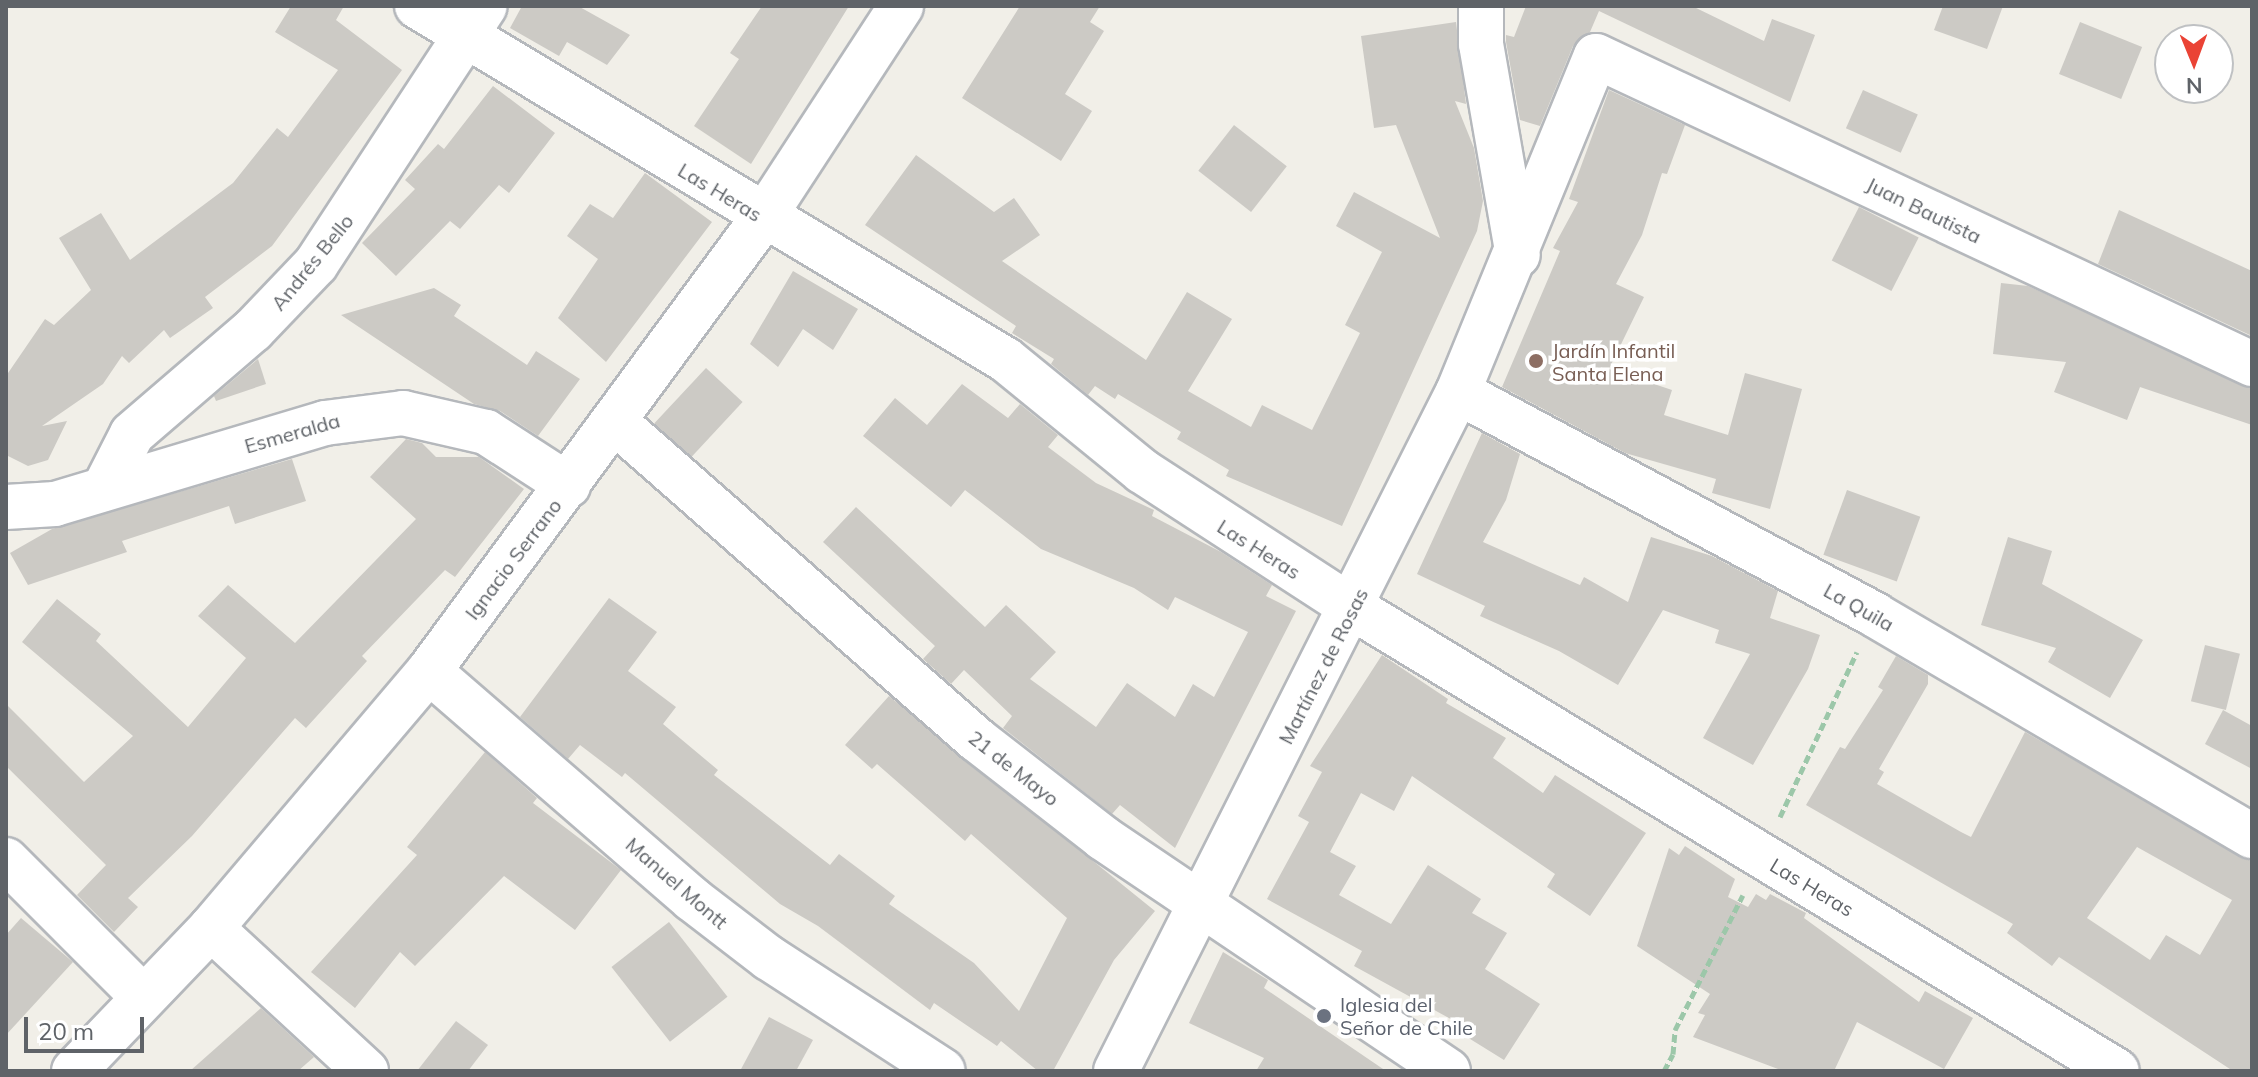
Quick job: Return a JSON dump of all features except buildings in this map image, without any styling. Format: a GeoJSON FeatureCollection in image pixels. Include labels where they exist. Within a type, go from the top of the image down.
{"type":"FeatureCollection","features":[{"type":"Feature","properties":{"kind":"street","name":"Las Heras"},"geometry":{"type":"LineString","coordinates":[[417,6],[476,22],[763,218],[1006,360],[1142,471],[1353,608],[2117,1071]]}},
{"type":"Feature","properties":{"kind":"street","name":"Ignacio Serrano"},"geometry":{"type":"LineString","coordinates":[[74,1071],[211,928],[429,671],[763,218],[901,6]]}},
{"type":"Feature","properties":{"kind":"street"},"geometry":{"type":"LineString","coordinates":[[1481,6],[1481,44],[1518,255]]}},
{"type":"Feature","properties":{"kind":"street","name":"Andrés Bello"},"geometry":{"type":"LineString","coordinates":[[105,487],[132,434],[253,330],[316,264],[476,22]]}},
{"type":"Feature","properties":{"kind":"street","name":"Martínez de Rosas"},"geometry":{"type":"LineString","coordinates":[[1116,1071],[1353,608],[1458,392],[1518,255],[1596,56]]}},
{"type":"Feature","properties":{"kind":"street","name":"Juan Bautista"},"geometry":{"type":"LineString","coordinates":[[1596,56],[2252,364]]}},
{"type":"Feature","properties":{"kind":"street","name":"La Quila"},"geometry":{"type":"LineString","coordinates":[[1458,392],[1875,615],[2252,836]]}},
{"type":"Feature","properties":{"kind":"street","name":"Esmeralda"},"geometry":{"type":"LineString","coordinates":[[6,507],[36,509],[325,423],[403,413],[486,432],[568,485]]}},
{"type":"Feature","properties":{"kind":"street","name":"21 de Mayo"},"geometry":{"type":"LineString","coordinates":[[614,421],[976,739],[1201,907],[1448,1071]]}},
{"type":"Feature","properties":{"kind":"street","name":"Manuel Montt"},"geometry":{"type":"LineString","coordinates":[[429,671],[578,795],[692,899],[769,958],[943,1071]]}},
{"type":"Feature","properties":{"kind":"street"},"geometry":{"type":"LineString","coordinates":[[6,860],[143,997]]}},
{"type":"Feature","properties":{"kind":"street"},"geometry":{"type":"LineString","coordinates":[[211,928],[366,1071]]}},
{"type":"Feature","properties":{"kind":"path"},"geometry":{"type":"LineString","coordinates":[[1664,1071],[1673,1054],[1675,1030],[1762,856],[1875,615]]}},
{"type":"Feature","properties":{"kind":"place","name":"Jardín Infantil Santa Elena"},"geometry":{"type":"Point","coordinates":[1536,361]}},
{"type":"Feature","properties":{"kind":"place","name":"Iglesia del Señor de Chile"},"geometry":{"type":"Point","coordinates":[1324,1016]}}]}
